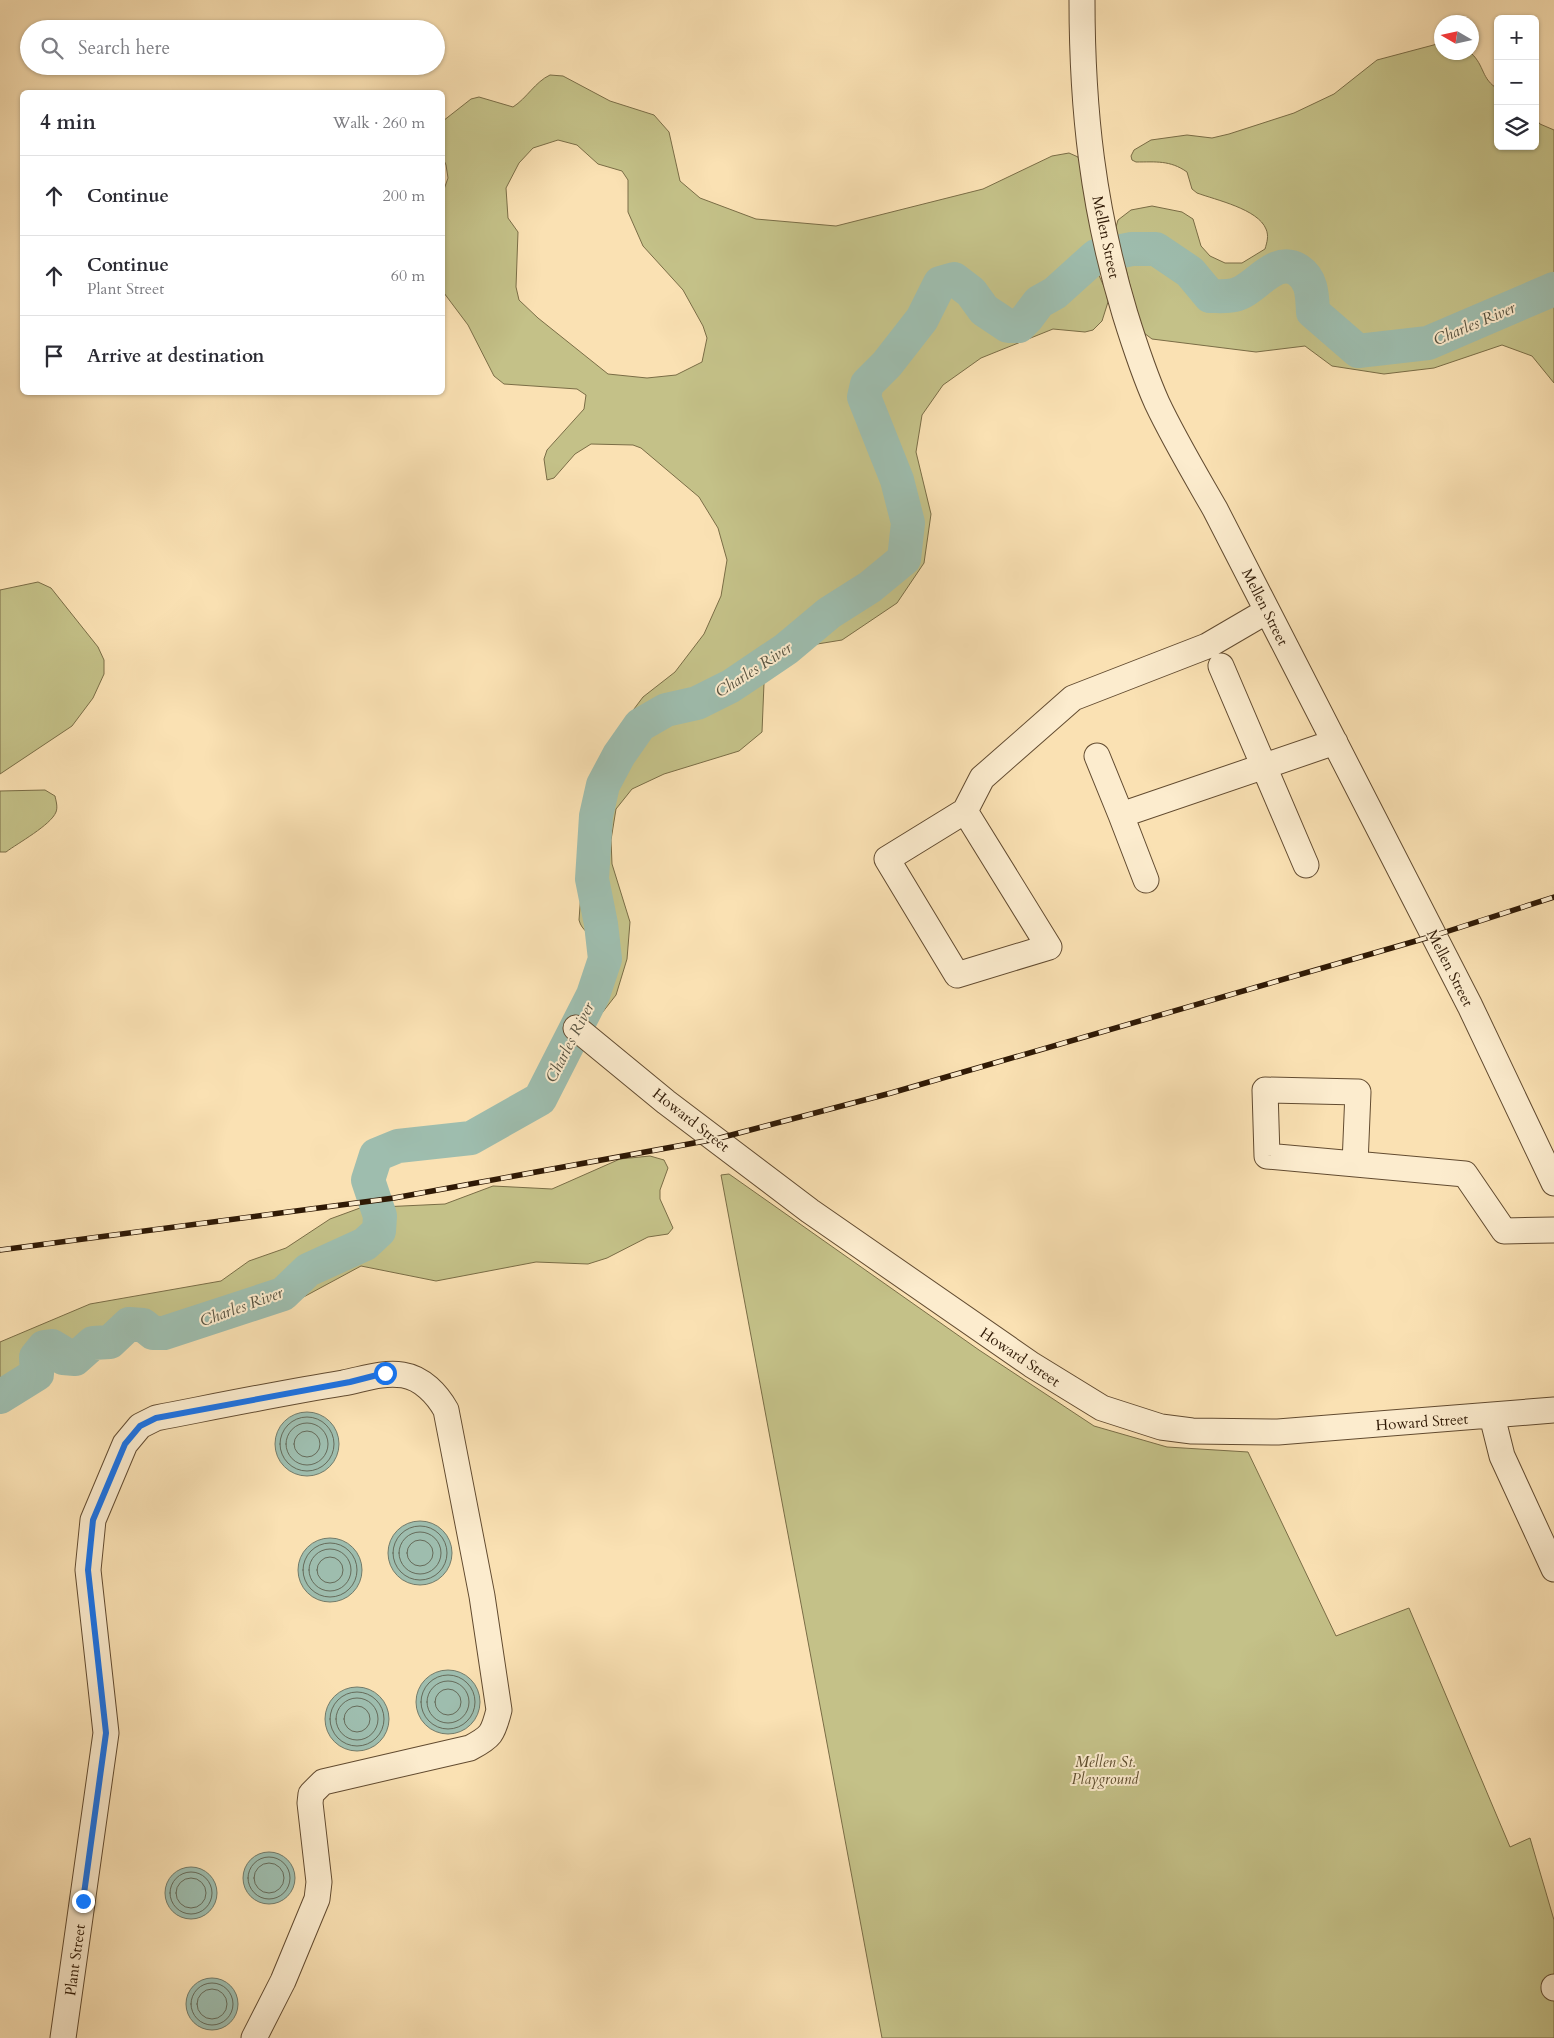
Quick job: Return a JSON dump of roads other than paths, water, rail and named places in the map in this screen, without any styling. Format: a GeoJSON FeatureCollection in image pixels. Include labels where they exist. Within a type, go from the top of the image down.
{"type":"FeatureCollection","features":[{"type":"Feature","properties":{"kind":"street","name":"Mellen Street"},"geometry":{"type":"LineString","coordinates":[[1082,0],[1084,92],[1092,169],[1108,253],[1132,338],[1156,401],[1267,611],[1470,1006],[1554,1183]]}},
{"type":"Feature","properties":{"kind":"street"},"geometry":{"type":"LineString","coordinates":[[965,811],[1049,947],[957,976],[887,859],[965,811],[982,778],[1073,698],[1207,646],[1267,611]]}},
{"type":"Feature","properties":{"kind":"street"},"geometry":{"type":"LineString","coordinates":[[1221,666],[1306,865]]}},
{"type":"Feature","properties":{"kind":"street"},"geometry":{"type":"LineString","coordinates":[[1121,815],[1334,742]]}},
{"type":"Feature","properties":{"kind":"street"},"geometry":{"type":"LineString","coordinates":[[1097,756],[1146,880]]}},
{"type":"Feature","properties":{"kind":"street","name":"Howard Street"},"geometry":{"type":"LineString","coordinates":[[576,1028],[666,1102],[810,1210],[1032,1366],[1102,1408],[1161,1427],[1192,1431],[1278,1432],[1554,1410]]}},
{"type":"Feature","properties":{"kind":"street"},"geometry":{"type":"LineString","coordinates":[[1355,1164],[1358,1092],[1265,1090],[1267,1156],[1355,1164],[1466,1174],[1504,1231],[1554,1230]]}},
{"type":"Feature","properties":{"kind":"street","name":"Plant Street"},"geometry":{"type":"LineString","coordinates":[[64,2038],[106,1733],[88,1570],[93,1520],[125,1444],[140,1426],[156,1418],[350,1382],[385,1373],[405,1375],[425,1384],[439,1397],[446,1410],[483,1605],[499,1710],[488,1738],[470,1748],[323,1782],[311,1794],[310,1803],[319,1882],[316,1899],[283,1981],[254,2038]]}},
{"type":"Feature","properties":{"kind":"street"},"geometry":{"type":"LineString","coordinates":[[1492,1416],[1502,1456],[1554,1569]]}},
{"type":"Feature","properties":{"kind":"water"},"geometry":{"type":"Polygon","coordinates":[[[301,1412],[313,1412],[330,1421],[337,1432],[339,1444],[337,1456],[330,1467],[313,1476],[301,1476],[289,1471],[280,1462],[275,1450],[275,1438],[280,1426],[289,1417],[301,1412]]]}},
{"type":"Feature","properties":{"kind":"water"},"geometry":{"type":"Polygon","coordinates":[[[414,1521],[426,1521],[443,1530],[450,1541],[452,1553],[450,1565],[443,1576],[426,1585],[414,1585],[402,1580],[393,1571],[388,1559],[388,1547],[393,1535],[402,1526],[414,1521]]]}},
{"type":"Feature","properties":{"kind":"water"},"geometry":{"type":"Polygon","coordinates":[[[324,1538],[336,1538],[353,1547],[360,1558],[362,1570],[360,1582],[353,1593],[336,1602],[324,1602],[312,1597],[303,1588],[298,1576],[298,1564],[303,1552],[312,1543],[324,1538]]]}},
{"type":"Feature","properties":{"kind":"water"},"geometry":{"type":"Polygon","coordinates":[[[442,1670],[454,1670],[471,1679],[478,1690],[480,1702],[478,1714],[471,1725],[454,1734],[442,1734],[430,1729],[421,1720],[416,1708],[416,1696],[421,1684],[430,1675],[442,1670]]]}},
{"type":"Feature","properties":{"kind":"water"},"geometry":{"type":"Polygon","coordinates":[[[351,1687],[363,1687],[380,1696],[387,1707],[389,1719],[387,1731],[380,1742],[363,1751],[351,1751],[339,1746],[330,1737],[325,1725],[325,1713],[330,1701],[339,1692],[351,1687]]]}},
{"type":"Feature","properties":{"kind":"water"},"geometry":{"type":"Polygon","coordinates":[[[269,1852],[283,1856],[291,1864],[295,1878],[291,1892],[283,1900],[269,1904],[255,1900],[247,1892],[243,1878],[247,1864],[255,1856],[269,1852]]]}},
{"type":"Feature","properties":{"kind":"water"},"geometry":{"type":"Polygon","coordinates":[[[186,1867],[196,1867],[205,1871],[213,1879],[217,1893],[213,1907],[205,1915],[196,1919],[186,1919],[177,1915],[169,1907],[165,1898],[165,1888],[169,1879],[177,1871],[186,1867]]]}},
{"type":"Feature","properties":{"kind":"water"},"geometry":{"type":"Polygon","coordinates":[[[212,1978],[226,1982],[234,1990],[238,2004],[234,2018],[226,2026],[212,2030],[198,2026],[190,2018],[186,2004],[190,1990],[198,1982],[212,1978]]]}},
{"type":"Feature","properties":{"kind":"waterway","name":"Charles River"},"geometry":{"type":"LineString","coordinates":[[0,1397],[37,1374],[36,1357],[44,1347],[52,1346],[62,1352],[63,1358],[75,1359],[93,1343],[110,1342],[129,1324],[143,1325],[153,1333],[164,1333],[283,1294],[308,1270],[365,1244],[379,1231],[380,1216],[368,1180],[376,1155],[398,1146],[471,1138],[540,1099],[593,995],[605,959],[601,924],[592,879],[596,816],[603,785],[619,755],[640,725],[666,710],[697,703],[731,686],[786,649],[829,613],[870,587],[904,559],[908,523],[897,480],[864,397],[867,384],[887,364],[922,319],[940,283],[954,279],[971,292],[984,310],[1008,326],[1019,326],[1039,302],[1055,293],[1096,256],[1132,249],[1156,249],[1190,272],[1210,296],[1234,295],[1242,292],[1273,270],[1289,267],[1298,270],[1307,279],[1311,289],[1313,312],[1358,351],[1428,343],[1554,289]]}},
{"type":"Feature","properties":{"kind":"railway"},"geometry":{"type":"LineString","coordinates":[[0,1250],[394,1198],[716,1139],[891,1093],[1433,936],[1554,897]]}},
{"type":"Feature","properties":{"kind":"park label","name":"Mellen St. Playground"},"geometry":{"type":"Point","coordinates":[1105,1770]}}]}
